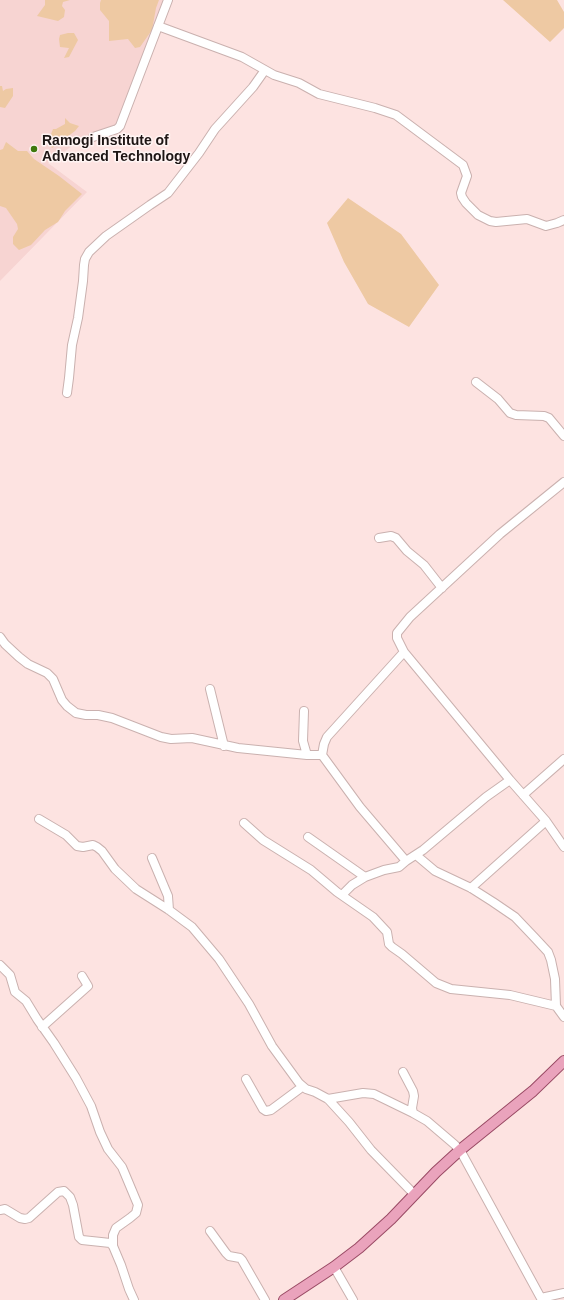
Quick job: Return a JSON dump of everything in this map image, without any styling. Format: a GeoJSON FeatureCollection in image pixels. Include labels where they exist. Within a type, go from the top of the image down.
{"type":"FeatureCollection","features":[{"type":"Feature","properties":{"kind":"main road"},"geometry":{"type":"LineString","coordinates":[[284,1300],[334,1267],[359,1248],[391,1219],[414,1194],[460,1150],[533,1090],[564,1061]]}},
{"type":"Feature","properties":{"kind":"street"},"geometry":{"type":"LineString","coordinates":[[93,137],[117,129],[120,126],[168,0]]}},
{"type":"Feature","properties":{"kind":"street"},"geometry":{"type":"LineString","coordinates":[[158,26],[242,57],[274,75],[299,83],[318,94],[375,108],[396,116],[463,165],[467,176],[461,192],[462,197],[478,215],[490,221],[496,222],[527,219],[546,226],[564,220]]}},
{"type":"Feature","properties":{"kind":"street"},"geometry":{"type":"LineString","coordinates":[[67,393],[72,345],[78,318],[84,265],[85,259],[89,252],[106,236],[168,193],[199,153],[215,129],[253,88],[265,70]]}},
{"type":"Feature","properties":{"kind":"street"},"geometry":{"type":"LineString","coordinates":[[476,382],[498,399],[510,413],[516,415],[544,416],[549,418],[564,436]]}},
{"type":"Feature","properties":{"kind":"street"},"geometry":{"type":"LineString","coordinates":[[564,482],[500,534],[410,617],[397,633],[397,638],[404,652],[510,780],[546,820],[564,847]]}},
{"type":"Feature","properties":{"kind":"street"},"geometry":{"type":"LineString","coordinates":[[379,538],[391,536],[396,538],[407,551],[424,565],[442,588]]}},
{"type":"Feature","properties":{"kind":"street"},"geometry":{"type":"LineString","coordinates":[[0,637],[19,657],[53,679],[62,700],[76,713],[112,718],[161,737],[171,739],[192,738],[224,746],[306,755],[322,755]]}},
{"type":"Feature","properties":{"kind":"street"},"geometry":{"type":"LineString","coordinates":[[404,652],[328,737],[324,744],[322,755],[360,807],[406,861]]}},
{"type":"Feature","properties":{"kind":"street"},"geometry":{"type":"LineString","coordinates":[[210,689],[224,746]]}},
{"type":"Feature","properties":{"kind":"street"},"geometry":{"type":"LineString","coordinates":[[304,711],[303,741],[306,755]]}},
{"type":"Feature","properties":{"kind":"street"},"geometry":{"type":"LineString","coordinates":[[523,795],[564,759]]}},
{"type":"Feature","properties":{"kind":"street"},"geometry":{"type":"LineString","coordinates":[[342,895],[352,885],[365,877],[384,870],[399,867],[423,850],[486,797],[510,780]]}},
{"type":"Feature","properties":{"kind":"street"},"geometry":{"type":"LineString","coordinates":[[40,819],[66,835],[77,846],[82,847],[93,845],[97,847],[136,889],[192,927],[219,959],[249,1004],[272,1046],[302,1087],[328,1099],[372,1150],[414,1194]]}},
{"type":"Feature","properties":{"kind":"street"},"geometry":{"type":"LineString","coordinates":[[471,888],[546,820]]}},
{"type":"Feature","properties":{"kind":"street"},"geometry":{"type":"LineString","coordinates":[[244,823],[263,840],[311,870],[373,917],[387,932],[389,944],[436,983],[451,989],[510,995],[556,1006]]}},
{"type":"Feature","properties":{"kind":"street"},"geometry":{"type":"LineString","coordinates":[[308,837],[365,877]]}},
{"type":"Feature","properties":{"kind":"street"},"geometry":{"type":"LineString","coordinates":[[416,854],[435,871],[471,888],[515,917],[548,952],[555,979],[556,1006],[564,1017]]}},
{"type":"Feature","properties":{"kind":"street"},"geometry":{"type":"LineString","coordinates":[[152,858],[168,896],[169,910]]}},
{"type":"Feature","properties":{"kind":"street"},"geometry":{"type":"LineString","coordinates":[[0,965],[11,977],[15,992],[26,1001],[54,1043],[91,1106],[108,1149],[122,1167],[138,1205],[136,1213],[114,1231],[113,1246],[134,1300]]}},
{"type":"Feature","properties":{"kind":"street"},"geometry":{"type":"LineString","coordinates":[[42,1027],[88,986],[82,976]]}},
{"type":"Feature","properties":{"kind":"street"},"geometry":{"type":"LineString","coordinates":[[403,1072],[413,1091],[414,1096],[412,1108],[414,1113]]}},
{"type":"Feature","properties":{"kind":"street"},"geometry":{"type":"LineString","coordinates":[[246,1079],[263,1109],[266,1111],[271,1110],[302,1087]]}},
{"type":"Feature","properties":{"kind":"street"},"geometry":{"type":"LineString","coordinates":[[328,1099],[363,1093],[374,1094],[414,1113],[427,1121],[460,1150],[541,1299],[564,1293]]}},
{"type":"Feature","properties":{"kind":"street"},"geometry":{"type":"LineString","coordinates":[[0,1210],[5,1209],[20,1218],[29,1218],[58,1192],[64,1191],[70,1197],[73,1205],[78,1237],[82,1240],[110,1243],[113,1246]]}},
{"type":"Feature","properties":{"kind":"street"},"geometry":{"type":"LineString","coordinates":[[210,1231],[226,1254],[242,1260],[266,1300]]}},
{"type":"Feature","properties":{"kind":"street"},"geometry":{"type":"LineString","coordinates":[[334,1267],[353,1300]]}},
{"type":"Feature","properties":{"kind":"shaded area","name":"Ramogi Institute of Advanced Technology"},"geometry":{"type":"Polygon","coordinates":[[[0,0],[163,0],[117,125],[82,139],[48,163],[87,192],[0,281],[0,0]]]}},
{"type":"Feature","properties":{"kind":"shaded area"},"geometry":{"type":"Polygon","coordinates":[[[45,0],[70,0],[63,2],[62,6],[65,10],[64,17],[58,21],[37,16],[45,5],[45,0]]]}},
{"type":"Feature","properties":{"kind":"shaded area"},"geometry":{"type":"Polygon","coordinates":[[[101,0],[159,0],[152,30],[140,47],[135,48],[128,39],[109,41],[109,21],[100,10],[101,0]]]}},
{"type":"Feature","properties":{"kind":"shaded area"},"geometry":{"type":"Polygon","coordinates":[[[503,0],[557,0],[564,12],[564,28],[550,42],[503,0]]]}},
{"type":"Feature","properties":{"kind":"shaded area"},"geometry":{"type":"Polygon","coordinates":[[[74,33],[78,40],[69,57],[64,58],[69,48],[60,47],[59,39],[60,35],[74,33]]]}},
{"type":"Feature","properties":{"kind":"shaded area"},"geometry":{"type":"Polygon","coordinates":[[[0,86],[2,86],[3,91],[13,88],[13,96],[5,108],[0,107],[0,86]]]}},
{"type":"Feature","properties":{"kind":"shaded area"},"geometry":{"type":"Polygon","coordinates":[[[65,118],[70,123],[79,126],[75,131],[52,148],[48,142],[53,129],[65,124],[65,118]]]}},
{"type":"Feature","properties":{"kind":"shaded area"},"geometry":{"type":"Polygon","coordinates":[[[6,142],[18,151],[27,151],[34,159],[82,194],[65,211],[58,222],[45,230],[31,245],[19,250],[13,244],[13,237],[18,229],[17,224],[6,208],[0,206],[0,150],[3,149],[6,142]]]}},
{"type":"Feature","properties":{"kind":"shaded area"},"geometry":{"type":"Polygon","coordinates":[[[348,198],[401,234],[439,285],[409,327],[368,304],[344,262],[327,223],[348,198]]]}},
{"type":"Feature","properties":{"kind":"place","name":"Ramogi Institute of Advanced Technology"},"geometry":{"type":"Point","coordinates":[34,149]}}]}
